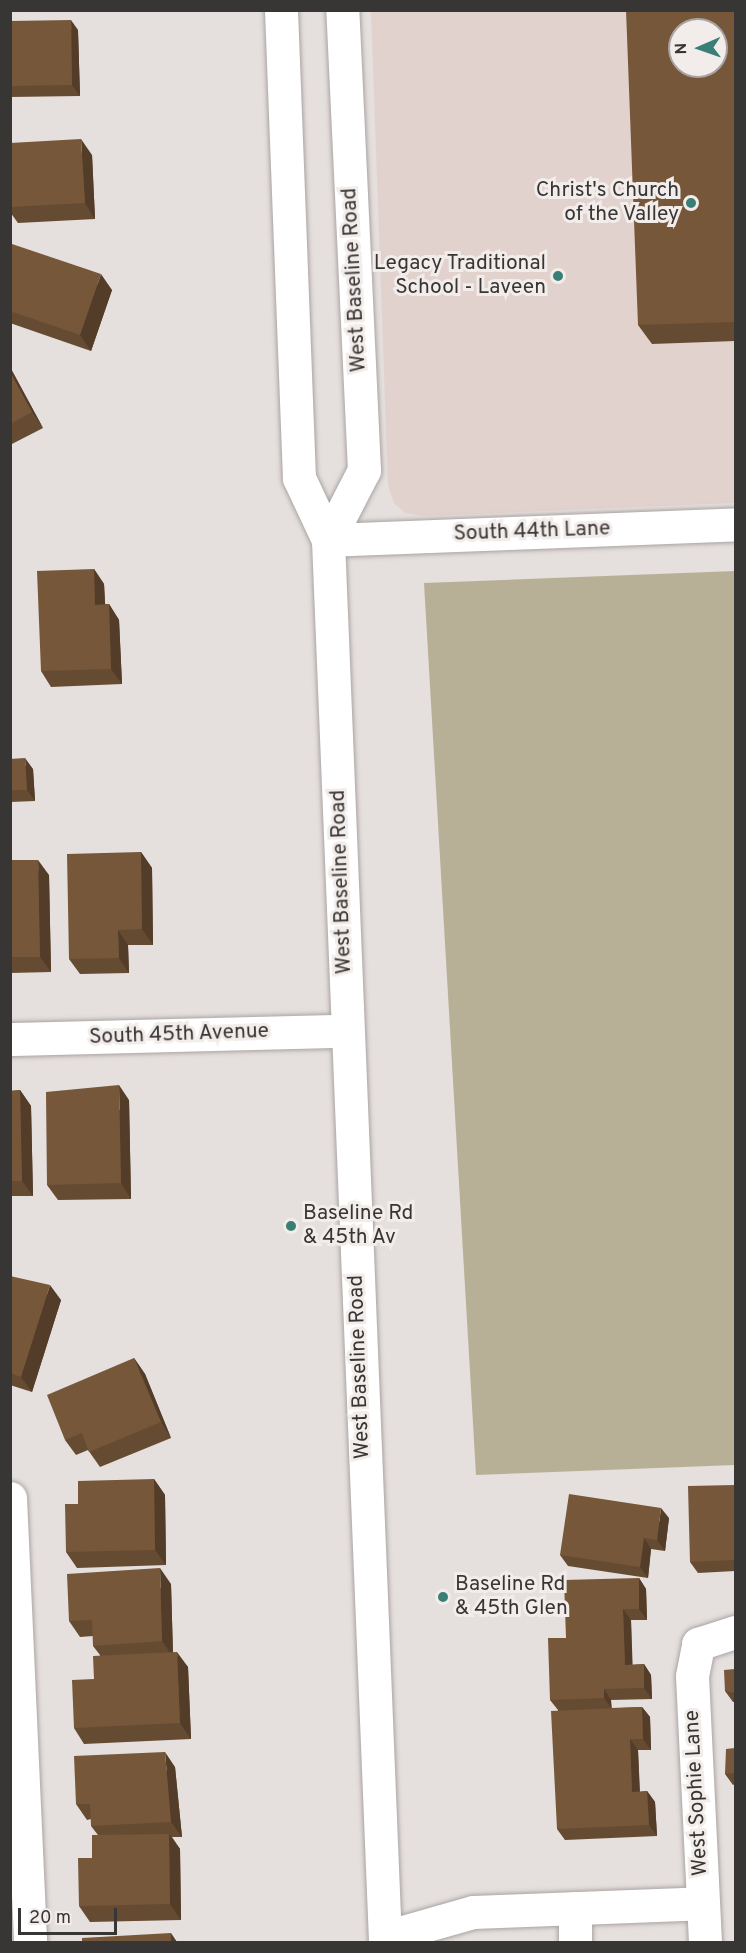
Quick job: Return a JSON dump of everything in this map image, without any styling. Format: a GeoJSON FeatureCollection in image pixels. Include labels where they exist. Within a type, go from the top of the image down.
{"type":"FeatureCollection","features":[{"type":"Feature","properties":{"kind":"main road","name":"West Baseline Road"},"geometry":{"type":"LineString","coordinates":[[281,10],[299,478],[328,540],[347,1031],[394,1940]]}},
{"type":"Feature","properties":{"kind":"main road","name":"West Baseline Road"},"geometry":{"type":"LineString","coordinates":[[328,540],[364,470],[342,10]]}},
{"type":"Feature","properties":{"kind":"main road","name":"South 44th Lane"},"geometry":{"type":"LineString","coordinates":[[328,540],[735,524]]}},
{"type":"Feature","properties":{"kind":"main road","name":"South 45th Avenue"},"geometry":{"type":"LineString","coordinates":[[10,1040],[347,1031]]}},
{"type":"Feature","properties":{"kind":"main road"},"geometry":{"type":"LineString","coordinates":[[10,1498],[30,1942]]}},
{"type":"Feature","properties":{"kind":"main road","name":"West Sophie Lane"},"geometry":{"type":"LineString","coordinates":[[705,1942],[692,1676],[698,1644],[735,1632]]}},
{"type":"Feature","properties":{"kind":"main road"},"geometry":{"type":"LineString","coordinates":[[394,1940],[461,1913],[703,1903]]}},
{"type":"Feature","properties":{"kind":"main road"},"geometry":{"type":"LineString","coordinates":[[575,1908],[575,1942]]}},
{"type":"Feature","properties":{"kind":"shaded area","name":"Legacy Traditional School - Laveen"},"geometry":{"type":"Polygon","coordinates":[[[371,11],[735,11],[735,503],[423,516],[405,513],[394,503],[388,485],[371,11]]]}},
{"type":"Feature","properties":{"kind":"shaded area"},"geometry":{"type":"Polygon","coordinates":[[[735,571],[735,1465],[476,1475],[424,583],[735,571]]]}},
{"type":"Feature","properties":{"kind":"building","name":"Christ's Church of the Valley"},"geometry":{"type":"Polygon","coordinates":[[[626,10],[735,10],[735,322],[638,325],[626,10]]]}},
{"type":"Feature","properties":{"kind":"building"},"geometry":{"type":"Polygon","coordinates":[[[71,20],[72,85],[10,86],[10,21],[71,20]]]}},
{"type":"Feature","properties":{"kind":"building"},"geometry":{"type":"Polygon","coordinates":[[[81,139],[85,203],[10,207],[10,143],[81,139]]]}},
{"type":"Feature","properties":{"kind":"building"},"geometry":{"type":"Polygon","coordinates":[[[12,244],[101,274],[80,335],[10,311],[10,248],[12,244]]]}},
{"type":"Feature","properties":{"kind":"building"},"geometry":{"type":"Polygon","coordinates":[[[10,372],[32,412],[10,424],[10,372]]]}},
{"type":"Feature","properties":{"kind":"building"},"geometry":{"type":"Polygon","coordinates":[[[94,569],[95,605],[109,604],[111,669],[41,671],[37,571],[94,569]]]}},
{"type":"Feature","properties":{"kind":"building"},"geometry":{"type":"Polygon","coordinates":[[[25,758],[27,790],[10,790],[10,759],[25,758]]]}},
{"type":"Feature","properties":{"kind":"building"},"geometry":{"type":"Polygon","coordinates":[[[141,852],[142,929],[118,930],[119,958],[69,959],[67,854],[141,852]]]}},
{"type":"Feature","properties":{"kind":"building"},"geometry":{"type":"Polygon","coordinates":[[[10,860],[38,860],[40,957],[10,957],[10,860]]]}},
{"type":"Feature","properties":{"kind":"building"},"geometry":{"type":"Polygon","coordinates":[[[119,1085],[121,1183],[47,1185],[46,1092],[119,1085]]]}},
{"type":"Feature","properties":{"kind":"building"},"geometry":{"type":"Polygon","coordinates":[[[20,1090],[22,1181],[10,1181],[10,1091],[20,1090]]]}},
{"type":"Feature","properties":{"kind":"building"},"geometry":{"type":"Polygon","coordinates":[[[10,1276],[50,1285],[21,1377],[10,1373],[10,1276]]]}},
{"type":"Feature","properties":{"kind":"building"},"geometry":{"type":"Polygon","coordinates":[[[134,1358],[161,1422],[89,1452],[82,1433],[65,1440],[47,1395],[134,1358]]]}},
{"type":"Feature","properties":{"kind":"building"},"geometry":{"type":"Polygon","coordinates":[[[154,1479],[155,1550],[66,1552],[65,1504],[78,1504],[78,1481],[154,1479]]]}},
{"type":"Feature","properties":{"kind":"building"},"geometry":{"type":"Polygon","coordinates":[[[735,1485],[735,1560],[690,1562],[688,1486],[735,1485]]]}},
{"type":"Feature","properties":{"kind":"building"},"geometry":{"type":"Polygon","coordinates":[[[569,1494],[661,1508],[657,1540],[644,1538],[640,1567],[560,1555],[569,1494]]]}},
{"type":"Feature","properties":{"kind":"building"},"geometry":{"type":"Polygon","coordinates":[[[160,1568],[162,1641],[93,1646],[92,1620],[69,1621],[67,1574],[160,1568]]]}},
{"type":"Feature","properties":{"kind":"building"},"geometry":{"type":"Polygon","coordinates":[[[639,1578],[639,1609],[623,1609],[625,1665],[644,1664],[644,1688],[604,1689],[604,1698],[550,1700],[548,1638],[566,1638],[564,1580],[639,1578]]]}},
{"type":"Feature","properties":{"kind":"building"},"geometry":{"type":"Polygon","coordinates":[[[177,1652],[180,1723],[74,1728],[72,1680],[94,1679],[93,1656],[177,1652]]]}},
{"type":"Feature","properties":{"kind":"building"},"geometry":{"type":"Polygon","coordinates":[[[735,1669],[735,1693],[725,1691],[724,1670],[735,1669]]]}},
{"type":"Feature","properties":{"kind":"building"},"geometry":{"type":"Polygon","coordinates":[[[642,1707],[643,1739],[630,1739],[632,1792],[647,1791],[649,1825],[557,1829],[551,1711],[642,1707]]]}},
{"type":"Feature","properties":{"kind":"building"},"geometry":{"type":"Polygon","coordinates":[[[735,1748],[735,1773],[725,1774],[726,1749],[735,1748]]]}},
{"type":"Feature","properties":{"kind":"building"},"geometry":{"type":"Polygon","coordinates":[[[165,1752],[171,1822],[91,1826],[90,1804],[76,1804],[74,1756],[165,1752]]]}},
{"type":"Feature","properties":{"kind":"building"},"geometry":{"type":"Polygon","coordinates":[[[169,1834],[170,1904],[79,1906],[78,1858],[92,1858],[92,1835],[169,1834]]]}},
{"type":"Feature","properties":{"kind":"building"},"geometry":{"type":"Polygon","coordinates":[[[171,1933],[171,1942],[82,1942],[82,1938],[171,1933]]]}},
{"type":"Feature","properties":{"kind":"place","name":"Christ's Church of the Valley"},"geometry":{"type":"Point","coordinates":[691,203]}},
{"type":"Feature","properties":{"kind":"place","name":"Legacy Traditional School - Laveen"},"geometry":{"type":"Point","coordinates":[558,276]}},
{"type":"Feature","properties":{"kind":"place","name":"Baseline Rd & 45th Av"},"geometry":{"type":"Point","coordinates":[291,1226]}},
{"type":"Feature","properties":{"kind":"place","name":"Baseline Rd & 45th Glen"},"geometry":{"type":"Point","coordinates":[443,1597]}}]}
